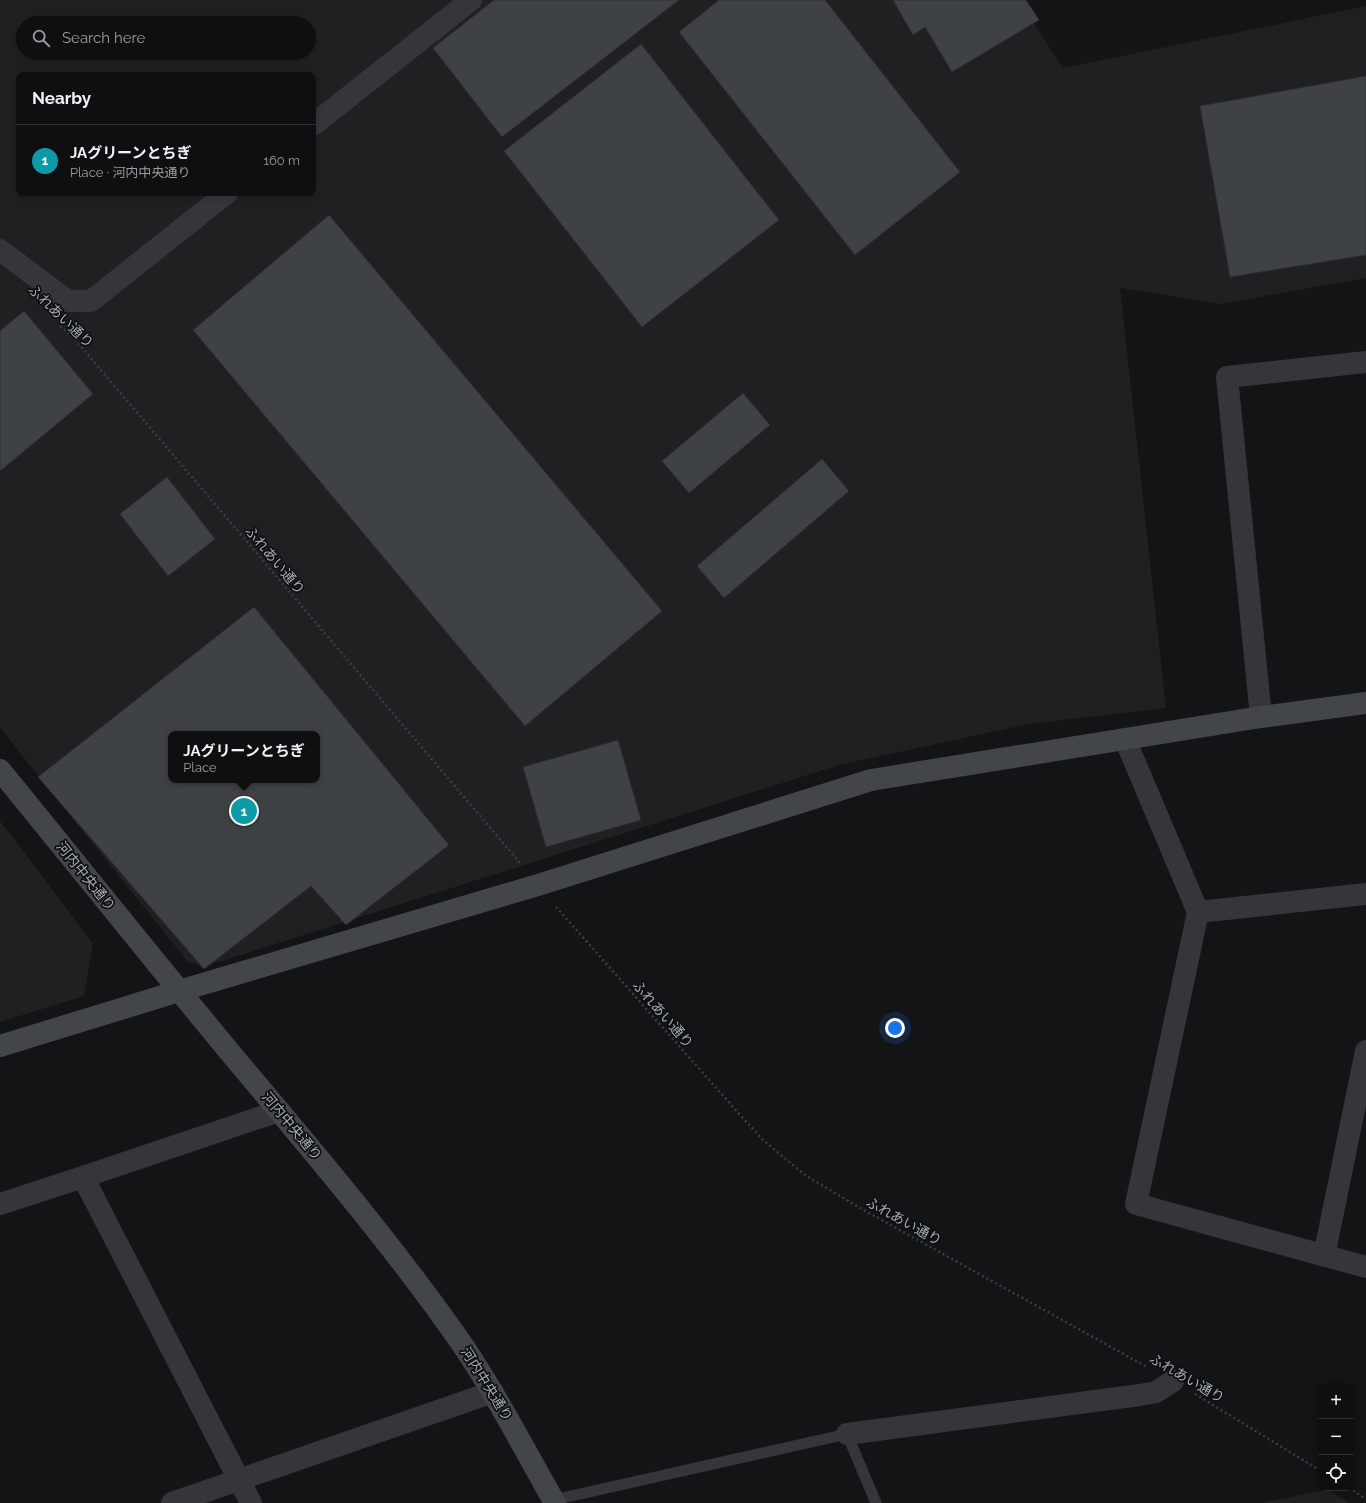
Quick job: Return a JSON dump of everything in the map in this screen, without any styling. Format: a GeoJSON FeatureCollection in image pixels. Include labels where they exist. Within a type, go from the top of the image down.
{"type":"FeatureCollection","features":[{"type":"Feature","properties":{"kind":"street"},"geometry":{"type":"LineString","coordinates":[[316,123],[471,0]]}},
{"type":"Feature","properties":{"kind":"street"},"geometry":{"type":"LineString","coordinates":[[0,250],[68,301],[90,301],[223,196]]}},
{"type":"Feature","properties":{"kind":"street"},"geometry":{"type":"LineString","coordinates":[[1261,718],[1227,377],[1366,362]]}},
{"type":"Feature","properties":{"kind":"street"},"geometry":{"type":"LineString","coordinates":[[0,1046],[179,991],[546,883],[871,780],[1261,718],[1366,704]]}},
{"type":"Feature","properties":{"kind":"street"},"geometry":{"type":"LineString","coordinates":[[1125,739],[1198,912],[1136,1204],[1366,1267]]}},
{"type":"Feature","properties":{"kind":"street","name":"河内中央通り"},"geometry":{"type":"LineString","coordinates":[[0,770],[179,991],[382,1236],[436,1308],[493,1392],[554,1502]]}},
{"type":"Feature","properties":{"kind":"street"},"geometry":{"type":"LineString","coordinates":[[1198,912],[1366,894]]}},
{"type":"Feature","properties":{"kind":"street"},"geometry":{"type":"LineString","coordinates":[[1324,1256],[1366,1050]]}},
{"type":"Feature","properties":{"kind":"street"},"geometry":{"type":"LineString","coordinates":[[0,1204],[83,1178],[279,1111]]}},
{"type":"Feature","properties":{"kind":"street"},"geometry":{"type":"LineString","coordinates":[[83,1178],[251,1503]]}},
{"type":"Feature","properties":{"kind":"street"},"geometry":{"type":"LineString","coordinates":[[847,1434],[1140,1395],[1156,1392],[1173,1381]]}},
{"type":"Feature","properties":{"kind":"street"},"geometry":{"type":"LineString","coordinates":[[172,1503],[493,1392]]}},
{"type":"Feature","properties":{"kind":"lane"},"geometry":{"type":"LineString","coordinates":[[554,1502],[847,1434],[876,1503]]}},
{"type":"Feature","properties":{"kind":"path","name":"ふれあい通り"},"geometry":{"type":"LineString","coordinates":[[60,326],[72,336],[525,868]]}},
{"type":"Feature","properties":{"kind":"path","name":"ふれあい通り"},"geometry":{"type":"LineString","coordinates":[[554,904],[741,1116],[764,1140],[805,1175],[860,1208],[1173,1381],[1318,1469]]}},
{"type":"Feature","properties":{"kind":"path"},"geometry":{"type":"LineString","coordinates":[[1353,1491],[1366,1499]]}},
{"type":"Feature","properties":{"kind":"shaded area"},"geometry":{"type":"Polygon","coordinates":[[[0,0],[1019,0],[1063,68],[1366,6],[1366,278],[1221,304],[1120,288],[1166,708],[1029,724],[839,765],[203,967],[188,962],[0,728],[0,0]]]}},
{"type":"Feature","properties":{"kind":"shaded area"},"geometry":{"type":"Polygon","coordinates":[[[0,821],[93,943],[84,996],[0,1022],[0,821]]]}},
{"type":"Feature","properties":{"kind":"shaded area"},"geometry":{"type":"Polygon","coordinates":[[[1320,1491],[1331,1491],[1349,1503],[1261,1503],[1320,1491]]]}},
{"type":"Feature","properties":{"kind":"building"},"geometry":{"type":"Polygon","coordinates":[[[494,0],[679,0],[502,137],[433,48],[494,0]]]}},
{"type":"Feature","properties":{"kind":"building"},"geometry":{"type":"Polygon","coordinates":[[[719,0],[825,0],[960,172],[855,255],[679,32],[719,0]]]}},
{"type":"Feature","properties":{"kind":"building"},"geometry":{"type":"Polygon","coordinates":[[[893,0],[1026,0],[1039,20],[952,72],[925,27],[913,35],[893,0]]]}},
{"type":"Feature","properties":{"kind":"building"},"geometry":{"type":"Polygon","coordinates":[[[641,44],[779,220],[642,327],[504,151],[641,44]]]}},
{"type":"Feature","properties":{"kind":"building"},"geometry":{"type":"Polygon","coordinates":[[[1366,76],[1366,255],[1230,277],[1200,106],[1366,76]]]}},
{"type":"Feature","properties":{"kind":"building"},"geometry":{"type":"Polygon","coordinates":[[[329,215],[662,611],[525,726],[193,330],[329,215]]]}},
{"type":"Feature","properties":{"kind":"building"},"geometry":{"type":"Polygon","coordinates":[[[24,311],[93,394],[0,471],[0,331],[24,311]]]}},
{"type":"Feature","properties":{"kind":"building"},"geometry":{"type":"Polygon","coordinates":[[[743,393],[770,425],[689,493],[662,461],[743,393]]]}},
{"type":"Feature","properties":{"kind":"building"},"geometry":{"type":"Polygon","coordinates":[[[822,459],[849,491],[724,598],[697,566],[822,459]]]}},
{"type":"Feature","properties":{"kind":"building"},"geometry":{"type":"Polygon","coordinates":[[[167,477],[215,539],[168,576],[120,514],[167,477]]]}},
{"type":"Feature","properties":{"kind":"building"},"geometry":{"type":"Polygon","coordinates":[[[254,607],[449,845],[346,925],[311,886],[204,969],[38,777],[254,607]]]}},
{"type":"Feature","properties":{"kind":"building"},"geometry":{"type":"Polygon","coordinates":[[[618,740],[641,820],[546,847],[523,767],[618,740]]]}},
{"type":"Feature","properties":{"kind":"place","name":"JAグリーンとちぎ"},"geometry":{"type":"Point","coordinates":[244,811]}}]}
